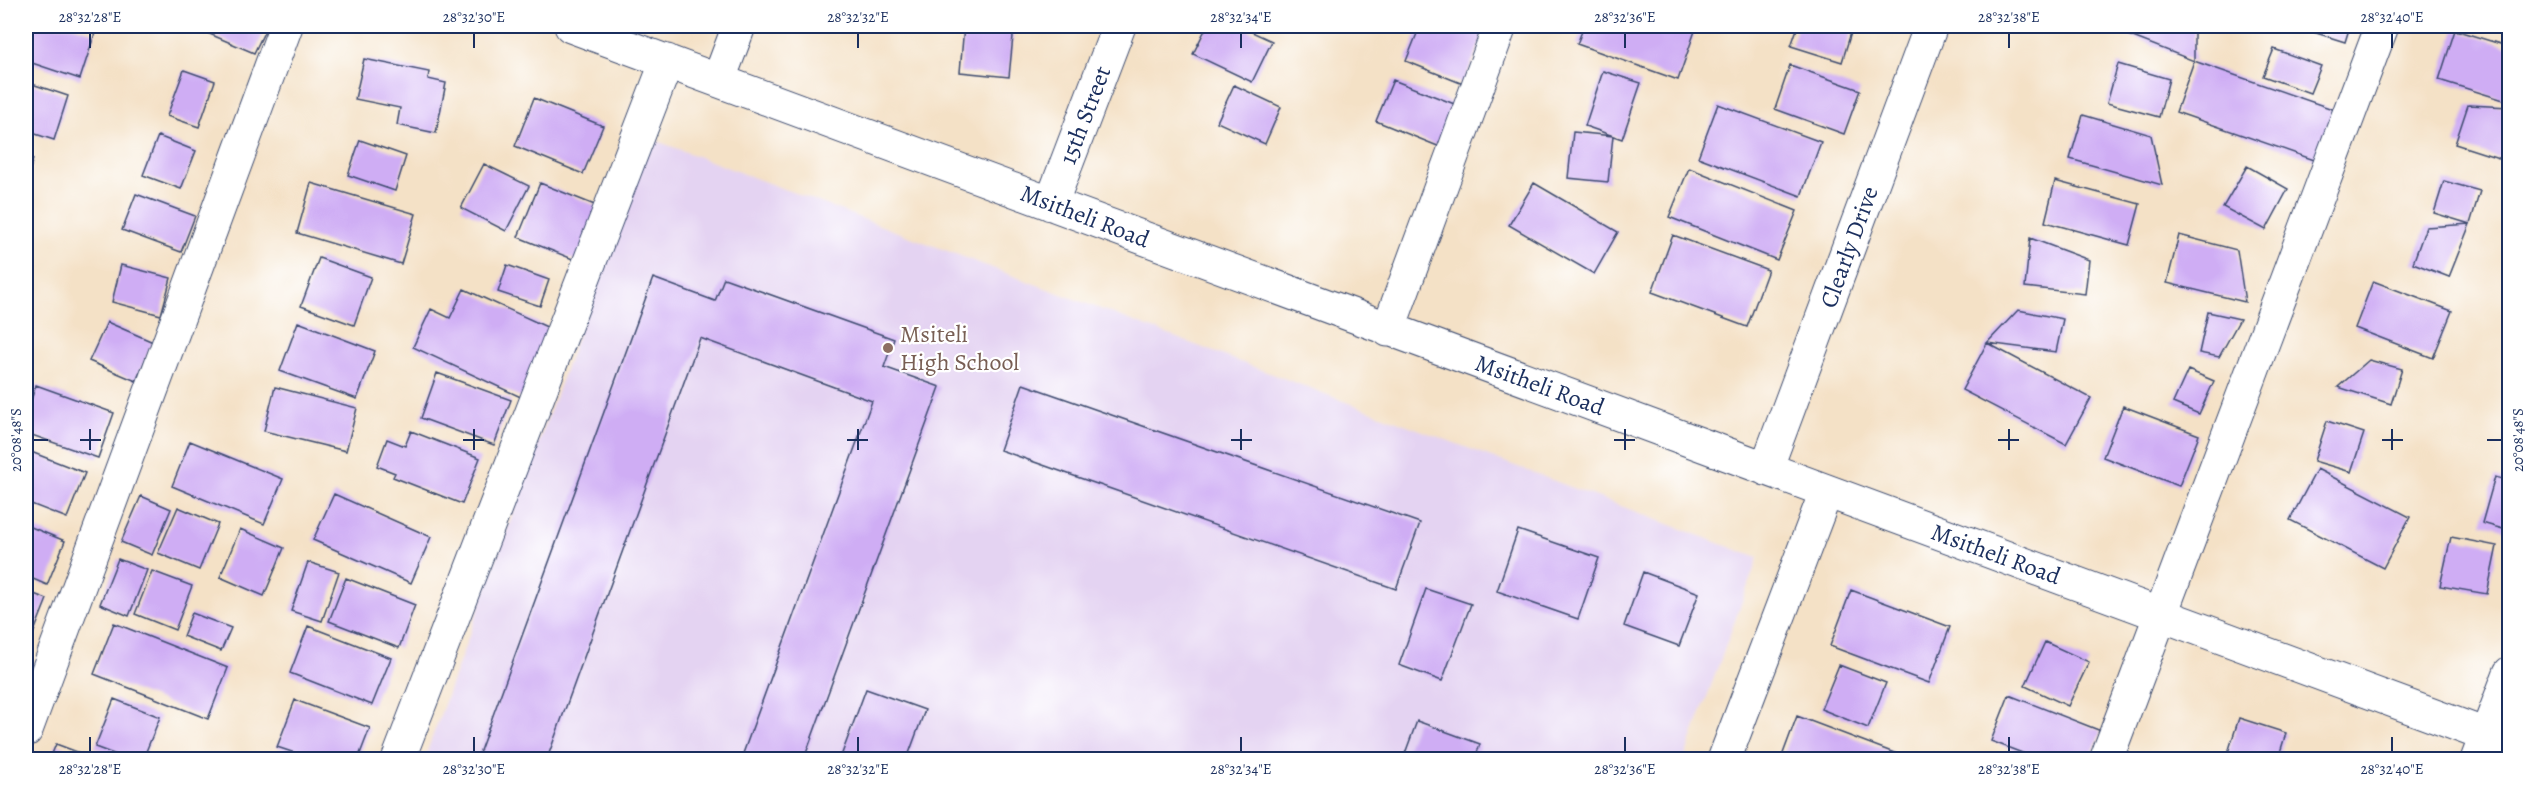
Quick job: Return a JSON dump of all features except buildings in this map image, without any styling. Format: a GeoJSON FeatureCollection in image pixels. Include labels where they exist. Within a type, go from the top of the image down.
{"type":"FeatureCollection","features":[{"type":"Feature","properties":{"kind":"street"},"geometry":{"type":"LineString","coordinates":[[26,730],[286,26]]}},
{"type":"Feature","properties":{"kind":"street","name":"Msitheli Road"},"geometry":{"type":"LineString","coordinates":[[571,26],[2161,615],[2491,746]]}},
{"type":"Feature","properties":{"kind":"street"},"geometry":{"type":"LineString","coordinates":[[719,79],[739,26]]}},
{"type":"Feature","properties":{"kind":"street","name":"15th Street"},"geometry":{"type":"LineString","coordinates":[[1052,204],[1119,26]]}},
{"type":"Feature","properties":{"kind":"street"},"geometry":{"type":"LineString","coordinates":[[1389,330],[1500,26]]}},
{"type":"Feature","properties":{"kind":"street","name":"Clearly Drive"},"geometry":{"type":"LineString","coordinates":[[1766,469],[1931,26]]}},
{"type":"Feature","properties":{"kind":"street"},"geometry":{"type":"LineString","coordinates":[[2106,759],[2382,26]]}},
{"type":"Feature","properties":{"kind":"street"},"geometry":{"type":"LineString","coordinates":[[398,759],[668,61]]}},
{"type":"Feature","properties":{"kind":"street"},"geometry":{"type":"LineString","coordinates":[[1724,759],[1826,492]]}},
{"type":"Feature","properties":{"kind":"street"},"geometry":{"type":"LineString","coordinates":[[2491,746],[2510,673]]}},
{"type":"Feature","properties":{"kind":"shaded area","name":"Msiteli High School"},"geometry":{"type":"Polygon","coordinates":[[[649,138],[1758,558],[1684,759],[424,760],[649,138]]]}},
{"type":"Feature","properties":{"kind":"place","name":"Msiteli High School"},"geometry":{"type":"Point","coordinates":[888,348]}}]}
